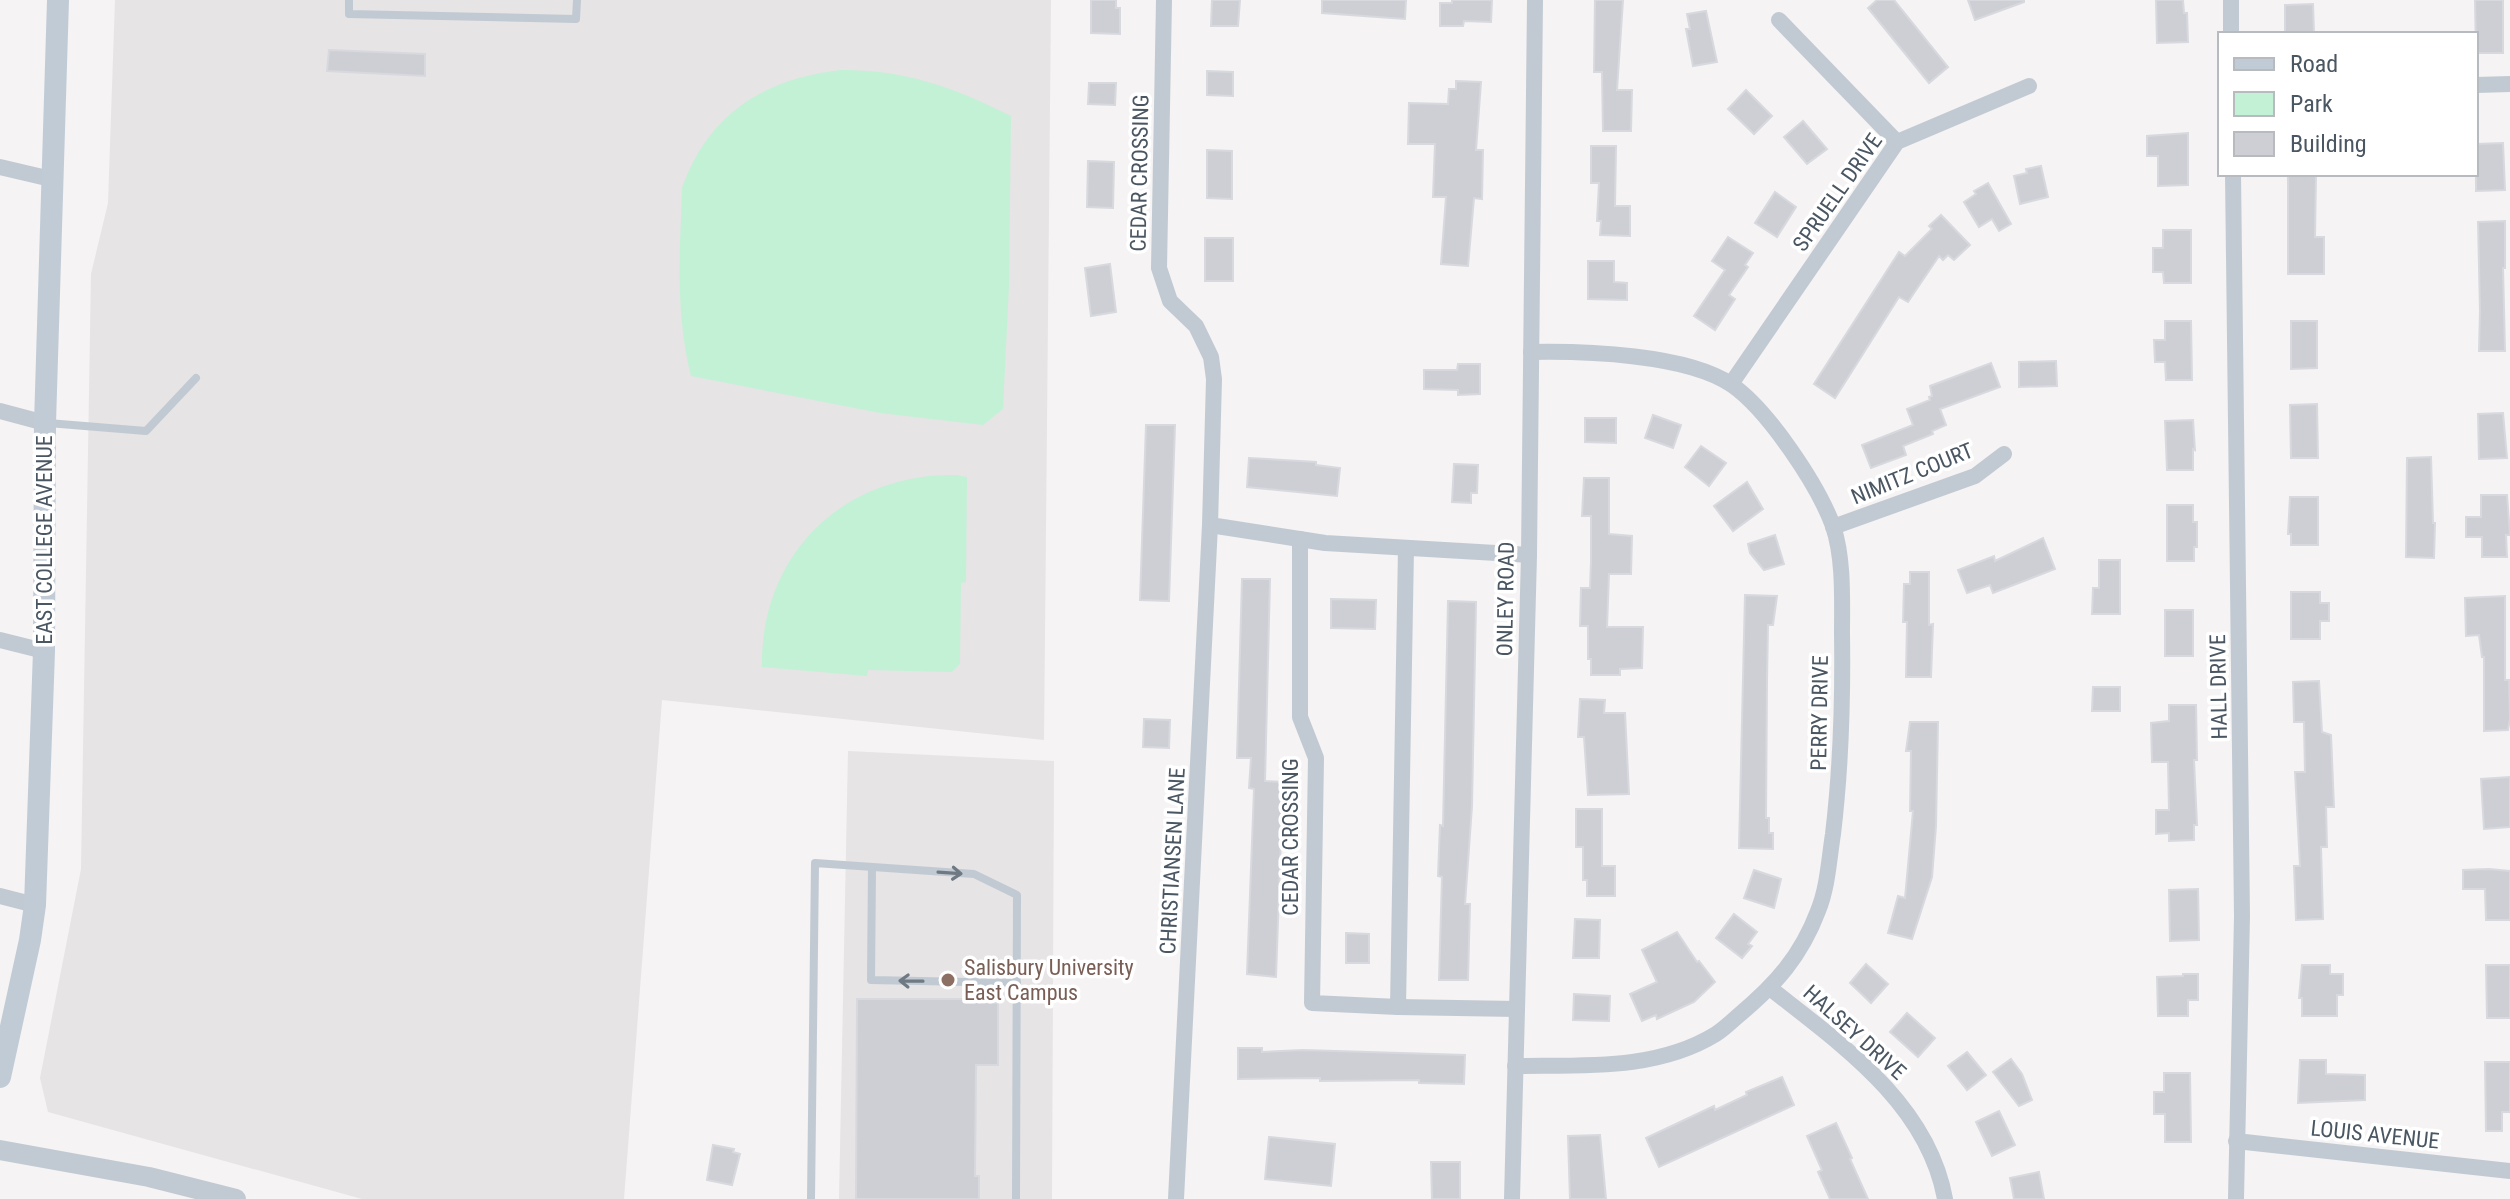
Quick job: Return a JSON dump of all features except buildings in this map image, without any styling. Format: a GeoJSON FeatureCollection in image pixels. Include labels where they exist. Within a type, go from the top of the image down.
{"type":"FeatureCollection","features":[{"type":"Feature","properties":{"kind":"main road","name":"EAST COLLEGE AVENUE"},"geometry":{"type":"LineString","coordinates":[[0,1077],[11,1007],[35,905],[44,651],[45,423],[58,0]]}},
{"type":"Feature","properties":{"kind":"street","name":"CEDAR CROSSING"},"geometry":{"type":"LineString","coordinates":[[1164,0],[1159,268],[1170,301],[1196,326],[1211,357],[1214,379],[1210,525]]}},
{"type":"Feature","properties":{"kind":"street","name":"ONLEY ROAD"},"geometry":{"type":"LineString","coordinates":[[1512,1199],[1529,555],[1535,0]]}},
{"type":"Feature","properties":{"kind":"street"},"geometry":{"type":"LineString","coordinates":[[2231,0],[2231,32]]}},
{"type":"Feature","properties":{"kind":"street"},"geometry":{"type":"LineString","coordinates":[[1779,20],[1897,142]]}},
{"type":"Feature","properties":{"kind":"street"},"geometry":{"type":"LineString","coordinates":[[2478,85],[2510,84]]}},
{"type":"Feature","properties":{"kind":"street","name":"SPRUELL DRIVE"},"geometry":{"type":"LineString","coordinates":[[1731,384],[1897,142],[2029,86]]}},
{"type":"Feature","properties":{"kind":"street"},"geometry":{"type":"LineString","coordinates":[[0,167],[51,179]]}},
{"type":"Feature","properties":{"kind":"street","name":"HALL DRIVE"},"geometry":{"type":"LineString","coordinates":[[2233,176],[2242,916],[2236,1199]]}},
{"type":"Feature","properties":{"kind":"street","name":"PERRY DRIVE"},"geometry":{"type":"LineString","coordinates":[[1515,1066],[1616,1064],[1657,1058],[1716,1034],[1771,989],[1800,950],[1819,910],[1828,869],[1839,781],[1843,689],[1842,581],[1833,527],[1810,480],[1780,436],[1731,384],[1695,370],[1626,355],[1578,351],[1531,352]]}},
{"type":"Feature","properties":{"kind":"street"},"geometry":{"type":"LineString","coordinates":[[0,411],[45,423]]}},
{"type":"Feature","properties":{"kind":"street","name":"NIMITZ COURT"},"geometry":{"type":"LineString","coordinates":[[1833,527],[1975,476],[2004,454]]}},
{"type":"Feature","properties":{"kind":"street"},"geometry":{"type":"LineString","coordinates":[[1210,525],[1300,539],[1529,555]]}},
{"type":"Feature","properties":{"kind":"street","name":"CHRISTIANSEN LANE"},"geometry":{"type":"LineString","coordinates":[[1176,1199],[1210,525]]}},
{"type":"Feature","properties":{"kind":"street","name":"CEDAR CROSSING"},"geometry":{"type":"LineString","coordinates":[[1300,539],[1300,717],[1316,758],[1312,1003],[1517,1009]]}},
{"type":"Feature","properties":{"kind":"street"},"geometry":{"type":"LineString","coordinates":[[1398,1007],[1406,548]]}},
{"type":"Feature","properties":{"kind":"street"},"geometry":{"type":"LineString","coordinates":[[0,640],[44,651]]}},
{"type":"Feature","properties":{"kind":"street"},"geometry":{"type":"LineString","coordinates":[[0,896],[35,905]]}},
{"type":"Feature","properties":{"kind":"street","name":"HALSEY DRIVE"},"geometry":{"type":"LineString","coordinates":[[1771,989],[1848,1050],[1902,1104],[1941,1179],[1945,1199]]}},
{"type":"Feature","properties":{"kind":"street","name":"LOUIS AVENUE"},"geometry":{"type":"LineString","coordinates":[[2236,1141],[2510,1171]]}},
{"type":"Feature","properties":{"kind":"street"},"geometry":{"type":"LineString","coordinates":[[0,1150],[149,1177],[236,1199]]}},
{"type":"Feature","properties":{"kind":"lane"},"geometry":{"type":"LineString","coordinates":[[349,0],[349,14],[576,19],[577,0]]}},
{"type":"Feature","properties":{"kind":"lane"},"geometry":{"type":"LineString","coordinates":[[45,423],[146,431],[196,378]]}},
{"type":"Feature","properties":{"kind":"lane"},"geometry":{"type":"LineString","coordinates":[[811,1199],[815,863],[974,874],[1017,895],[1016,1199]]}},
{"type":"Feature","properties":{"kind":"lane"},"geometry":{"type":"LineString","coordinates":[[872,867],[871,980],[1017,983]]}},
{"type":"Feature","properties":{"kind":"shaded area"},"geometry":{"type":"Polygon","coordinates":[[[115,0],[1051,0],[1044,740],[662,700],[624,1199],[362,1199],[48,1112],[40,1078],[81,869],[91,274],[108,203],[115,0]]]}},
{"type":"Feature","properties":{"kind":"shaded area","name":"Salisbury University East Campus"},"geometry":{"type":"Polygon","coordinates":[[[848,751],[1054,761],[1052,1199],[839,1199],[848,751]]]}},
{"type":"Feature","properties":{"kind":"green space"},"geometry":{"type":"Polygon","coordinates":[[[841,70],[887,73],[929,82],[1011,116],[1009,286],[1003,409],[983,425],[880,413],[691,376],[683,329],[680,260],[682,188],[693,162],[707,139],[743,104],[787,82],[841,70]]]}},
{"type":"Feature","properties":{"kind":"green space"},"geometry":{"type":"Polygon","coordinates":[[[967,477],[966,582],[961,583],[960,664],[952,672],[868,670],[867,676],[762,667],[765,626],[776,589],[793,556],[816,528],[845,505],[878,488],[915,478],[967,477]]]}},
{"type":"Feature","properties":{"kind":"place","name":"Salisbury University East Campus"},"geometry":{"type":"Point","coordinates":[948,980]}}]}
